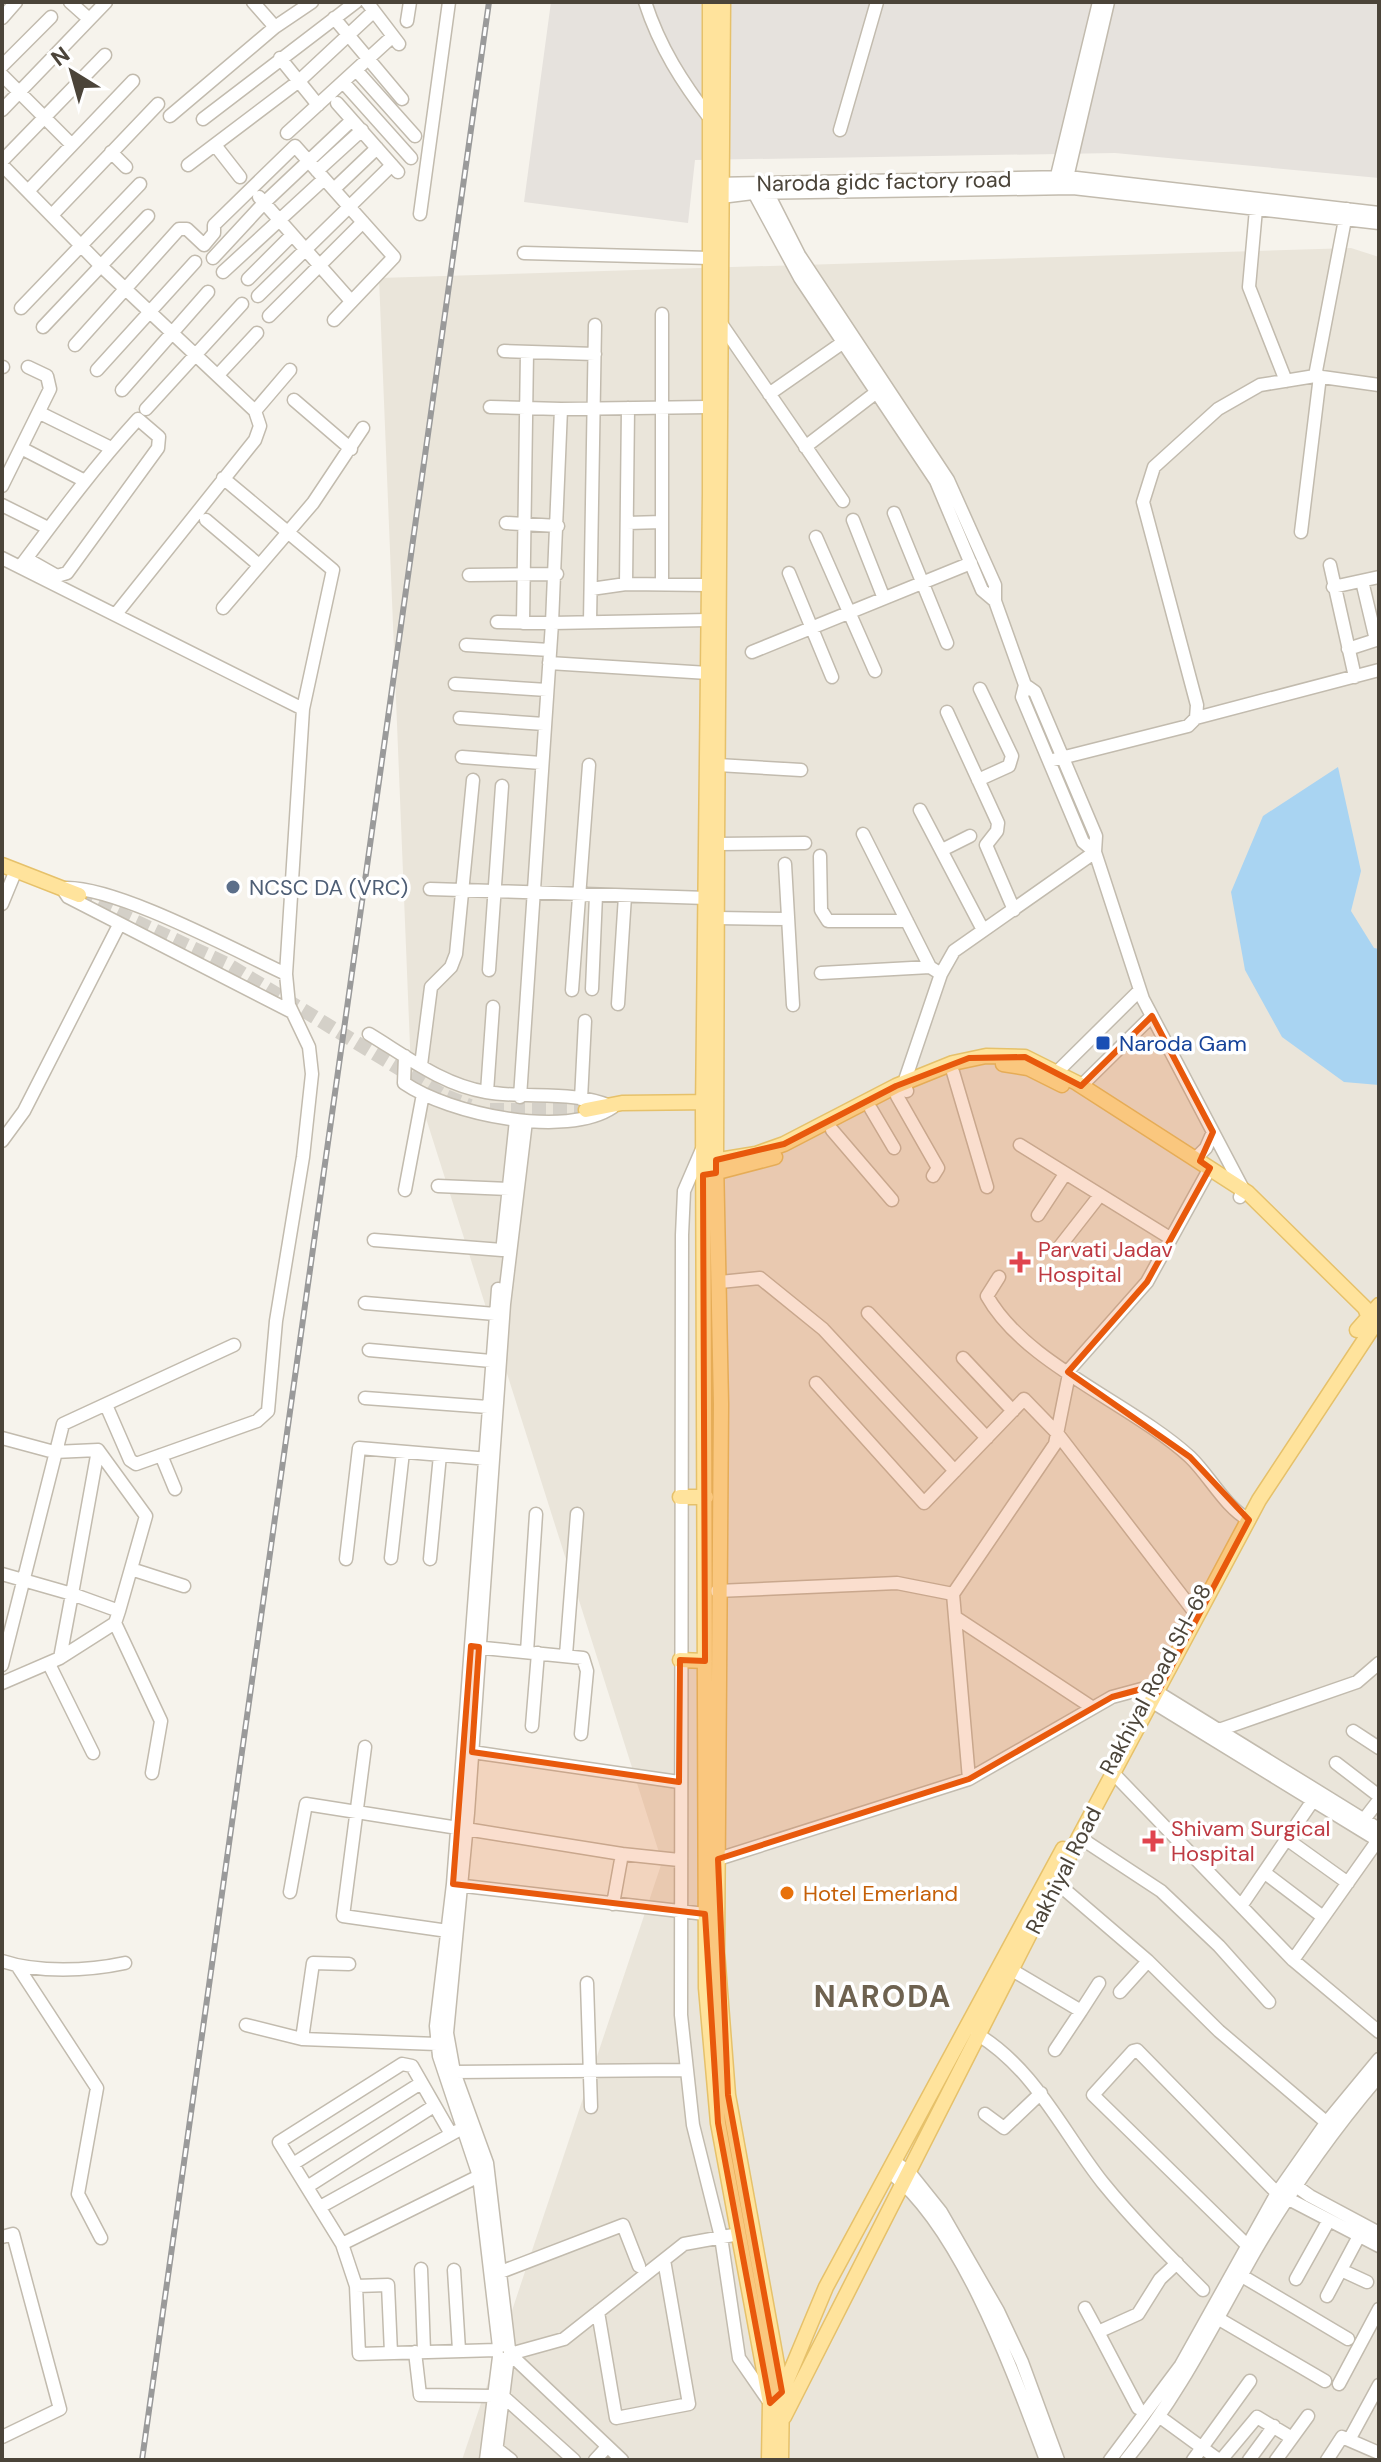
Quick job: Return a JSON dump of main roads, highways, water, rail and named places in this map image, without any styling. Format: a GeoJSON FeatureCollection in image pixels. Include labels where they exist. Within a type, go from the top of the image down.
{"type":"FeatureCollection","features":[{"type":"Feature","properties":{"kind":"main road"},"geometry":{"type":"LineString","coordinates":[[710,2],[711,120],[722,325],[717,918],[709,1168],[720,1500],[705,1661],[705,1914],[710,2050],[718,2123],[770,2403],[769,2460]]}},
{"type":"Feature","properties":{"kind":"main road"},"geometry":{"type":"LineString","coordinates":[[723,2],[716,191],[710,258],[707,898],[710,1107],[703,1147],[709,1168],[720,1282],[717,1591],[719,2002],[728,2095],[782,2392],[781,2460]]}},
{"type":"Feature","properties":{"kind":"main road"},"geometry":{"type":"LineString","coordinates":[[9,867],[79,895]]}},
{"type":"Feature","properties":{"kind":"main road"},"geometry":{"type":"LineString","coordinates":[[709,1168],[754,1165],[832,1130],[953,1063],[986,1056],[1025,1057],[1057,1072],[1195,1159],[1208,1172]]}},
{"type":"Feature","properties":{"kind":"main road"},"geometry":{"type":"LineString","coordinates":[[709,1168],[784,1144],[903,1090],[953,1072],[995,1064],[1028,1068],[1097,1105],[1242,1193],[1358,1314],[1372,1319]]}},
{"type":"Feature","properties":{"kind":"main road"},"geometry":{"type":"LineString","coordinates":[[583,1104],[613,1107],[621,1111],[710,1107]]}},
{"type":"Feature","properties":{"kind":"main road","name":"Rakhiyal Road SH-68"},"geometry":{"type":"LineString","coordinates":[[770,2403],[782,2392],[826,2287],[900,2173],[1192,1609],[1379,1305]]}},
{"type":"Feature","properties":{"kind":"main road"},"geometry":{"type":"LineString","coordinates":[[680,1497],[720,1500]]}},
{"type":"Feature","properties":{"kind":"main road","name":"Rakhiyal Road"},"geometry":{"type":"LineString","coordinates":[[769,2434],[784,2418],[900,2173],[1012,1970],[1114,1774],[1148,1694],[1246,1518]]}},
{"type":"Feature","properties":{"kind":"main road"},"geometry":{"type":"LineString","coordinates":[[680,1660],[705,1661]]}},
{"type":"Feature","properties":{"kind":"water"},"geometry":{"type":"Polygon","coordinates":[[[1338,767],[1361,871],[1351,911],[1374,948],[1379,949],[1379,1085],[1344,1082],[1282,1037],[1245,970],[1231,892],[1263,816],[1338,767]]]}},
{"type":"Feature","properties":{"kind":"tunnel"},"geometry":{"type":"LineString","coordinates":[[79,895],[227,964],[443,1095],[470,1106]]}},
{"type":"Feature","properties":{"kind":"tunnel"},"geometry":{"type":"LineString","coordinates":[[490,1110],[586,1110]]}},
{"type":"Feature","properties":{"kind":"railway"},"geometry":{"type":"LineString","coordinates":[[142,2460],[489,2]]}},
{"type":"Feature","properties":{"kind":"place","name":"NCSC DA (VRC)"},"geometry":{"type":"Point","coordinates":[233,887]}},
{"type":"Feature","properties":{"kind":"place","name":"Naroda Gam"},"geometry":{"type":"Point","coordinates":[1103,1043]}},
{"type":"Feature","properties":{"kind":"place","name":"Parvati Jadav Hospital"},"geometry":{"type":"Point","coordinates":[1020,1262]}},
{"type":"Feature","properties":{"kind":"place","name":"Shivam Surgical Hospital"},"geometry":{"type":"Point","coordinates":[1153,1841]}},
{"type":"Feature","properties":{"kind":"place","name":"Hotel Emerland"},"geometry":{"type":"Point","coordinates":[787,1893]}},
{"type":"Feature","properties":{"kind":"district","name":"NARODA"},"geometry":{"type":"Point","coordinates":[883,1997]}}]}
